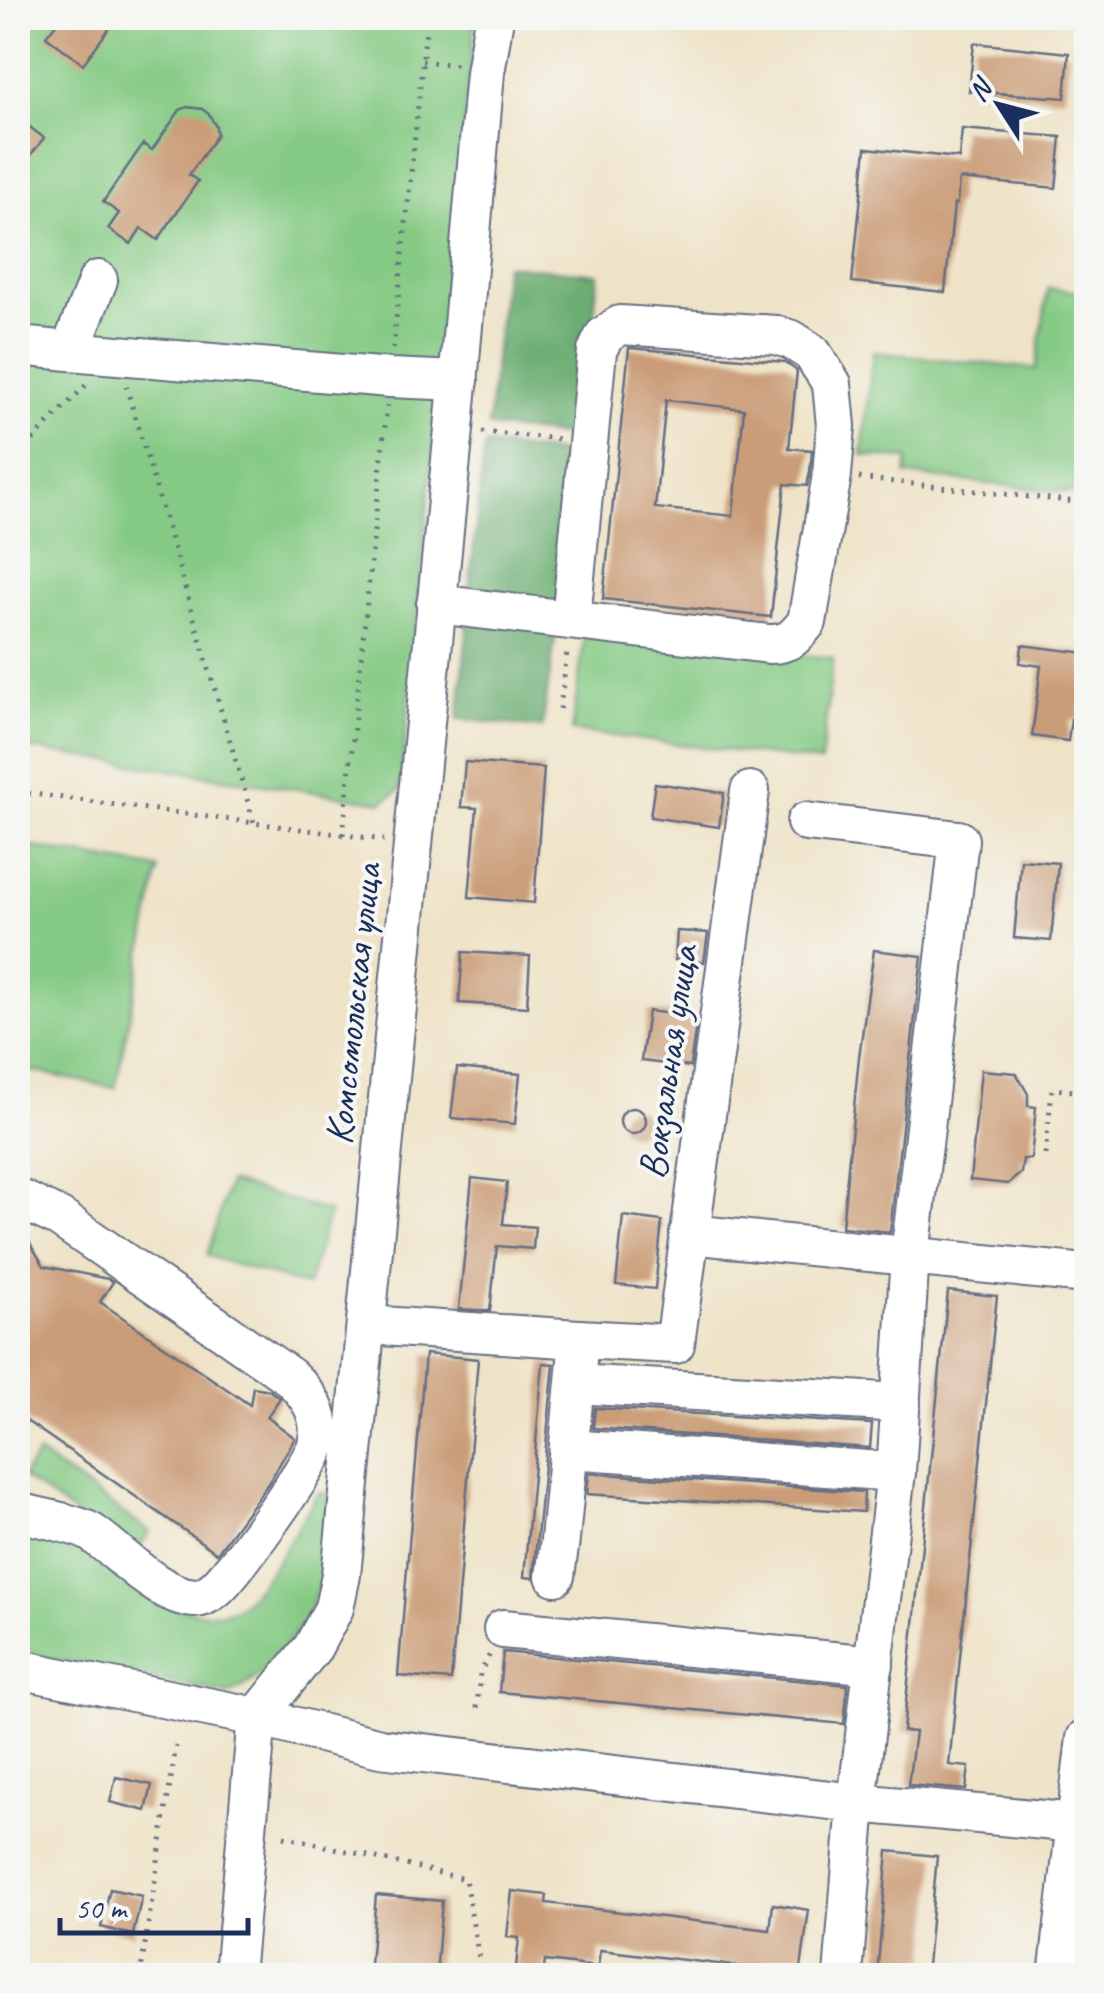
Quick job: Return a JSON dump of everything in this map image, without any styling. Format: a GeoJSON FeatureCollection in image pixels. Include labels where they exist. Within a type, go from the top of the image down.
{"type":"FeatureCollection","features":[{"type":"Feature","properties":{"kind":"street","name":"Комсомольская улица"},"geometry":{"type":"LineString","coordinates":[[256,1717],[313,1647],[334,1608],[341,1575],[454,430],[485,73],[494,18]]}},
{"type":"Feature","properties":{"kind":"street"},"geometry":{"type":"LineString","coordinates":[[70,351],[98,280]]}},
{"type":"Feature","properties":{"kind":"street"},"geometry":{"type":"LineString","coordinates":[[436,604],[784,644],[807,622],[832,475],[836,426],[832,384],[812,354],[792,340],[776,335],[620,326],[604,336],[597,351],[572,619]]}},
{"type":"Feature","properties":{"kind":"street"},"geometry":{"type":"LineString","coordinates":[[18,346],[458,381]]}},
{"type":"Feature","properties":{"kind":"street","name":"Вокзальная улица"},"geometry":{"type":"LineString","coordinates":[[579,1340],[675,1344],[750,791]]}},
{"type":"Feature","properties":{"kind":"street"},"geometry":{"type":"LineString","coordinates":[[806,822],[960,840],[910,1255],[896,1472],[856,1803],[842,1976]]}},
{"type":"Feature","properties":{"kind":"street"},"geometry":{"type":"LineString","coordinates":[[18,1198],[60,1218],[290,1376],[307,1393],[318,1416],[317,1445],[308,1465],[233,1569],[214,1590],[199,1599],[173,1594],[89,1531],[18,1512]]}},
{"type":"Feature","properties":{"kind":"street"},"geometry":{"type":"LineString","coordinates":[[689,1234],[1086,1274]]}},
{"type":"Feature","properties":{"kind":"street"},"geometry":{"type":"LineString","coordinates":[[366,1325],[579,1340],[555,1576]]}},
{"type":"Feature","properties":{"kind":"street"},"geometry":{"type":"LineString","coordinates":[[575,1384],[901,1402]]}},
{"type":"Feature","properties":{"kind":"street"},"geometry":{"type":"LineString","coordinates":[[569,1448],[896,1472]]}},
{"type":"Feature","properties":{"kind":"street"},"geometry":{"type":"LineString","coordinates":[[503,1629],[874,1664]]}},
{"type":"Feature","properties":{"kind":"street"},"geometry":{"type":"LineString","coordinates":[[18,1669],[256,1717],[380,1748],[856,1803],[1077,1823]]}},
{"type":"Feature","properties":{"kind":"street"},"geometry":{"type":"LineString","coordinates":[[234,1976],[256,1717]]}},
{"type":"Feature","properties":{"kind":"street"},"geometry":{"type":"LineString","coordinates":[[1058,1976],[1086,1738]]}},
{"type":"Feature","properties":{"kind":"path"},"geometry":{"type":"LineString","coordinates":[[343,834],[425,18]]}},
{"type":"Feature","properties":{"kind":"path"},"geometry":{"type":"LineString","coordinates":[[18,455],[117,355],[254,823]]}},
{"type":"Feature","properties":{"kind":"path"},"geometry":{"type":"LineString","coordinates":[[454,430],[572,440]]}},
{"type":"Feature","properties":{"kind":"path"},"geometry":{"type":"LineString","coordinates":[[874,480],[1086,502]]}},
{"type":"Feature","properties":{"kind":"path"},"geometry":{"type":"LineString","coordinates":[[560,709],[572,619]]}},
{"type":"Feature","properties":{"kind":"path"},"geometry":{"type":"LineString","coordinates":[[18,792],[402,842]]}},
{"type":"Feature","properties":{"kind":"path"},"geometry":{"type":"LineString","coordinates":[[1046,1155],[1052,1089],[1086,1092]]}},
{"type":"Feature","properties":{"kind":"path"},"geometry":{"type":"LineString","coordinates":[[477,1708],[480,1673],[503,1629]]}},
{"type":"Feature","properties":{"kind":"path"},"geometry":{"type":"LineString","coordinates":[[140,1976],[176,1746]]}},
{"type":"Feature","properties":{"kind":"path"},"geometry":{"type":"LineString","coordinates":[[284,1836],[465,1878],[482,1976]]}},
{"type":"Feature","properties":{"kind":"green space"},"geometry":{"type":"Polygon","coordinates":[[[18,18],[475,18],[400,790],[382,802],[18,747],[18,18]]]}},
{"type":"Feature","properties":{"kind":"green space"},"geometry":{"type":"Polygon","coordinates":[[[505,265],[598,274],[581,437],[488,427],[505,265]]]}},
{"type":"Feature","properties":{"kind":"green space"},"geometry":{"type":"Polygon","coordinates":[[[1048,288],[1086,293],[1086,494],[906,475],[908,459],[862,455],[873,352],[1036,369],[1048,288]]]}},
{"type":"Feature","properties":{"kind":"green space"},"geometry":{"type":"Polygon","coordinates":[[[485,445],[579,455],[563,609],[468,600],[485,445]]]}},
{"type":"Feature","properties":{"kind":"green space"},"geometry":{"type":"Polygon","coordinates":[[[469,616],[557,626],[542,728],[458,719],[469,616]]]}},
{"type":"Feature","properties":{"kind":"green space"},"geometry":{"type":"Polygon","coordinates":[[[585,632],[833,658],[821,762],[572,731],[585,632]]]}},
{"type":"Feature","properties":{"kind":"green space"},"geometry":{"type":"Polygon","coordinates":[[[18,844],[159,869],[115,1088],[18,1068],[18,844]]]}},
{"type":"Feature","properties":{"kind":"green space"},"geometry":{"type":"Polygon","coordinates":[[[229,1182],[329,1212],[307,1286],[207,1256],[229,1182]]]}},
{"type":"Feature","properties":{"kind":"green space"},"geometry":{"type":"Polygon","coordinates":[[[38,1454],[150,1532],[133,1555],[22,1477],[38,1454]]]}},
{"type":"Feature","properties":{"kind":"green space"},"geometry":{"type":"Polygon","coordinates":[[[318,1493],[330,1494],[324,1559],[315,1596],[280,1653],[241,1688],[228,1694],[18,1652],[18,1539],[86,1552],[143,1592],[171,1606],[223,1612],[242,1603],[267,1575],[318,1493]]]}},
{"type":"Feature","properties":{"kind":"building"},"geometry":{"type":"Polygon","coordinates":[[[60,18],[117,18],[83,64],[46,36],[60,18]]]}},
{"type":"Feature","properties":{"kind":"building"},"geometry":{"type":"Polygon","coordinates":[[[974,43],[1069,53],[1065,98],[969,91],[974,43]]]}},
{"type":"Feature","properties":{"kind":"building"},"geometry":{"type":"Polygon","coordinates":[[[187,107],[209,114],[217,135],[189,175],[198,181],[158,240],[141,228],[131,244],[108,229],[119,213],[103,202],[143,144],[152,150],[180,110],[187,107]]]}},
{"type":"Feature","properties":{"kind":"building"},"geometry":{"type":"Polygon","coordinates":[[[18,118],[44,138],[18,172],[18,118]]]}},
{"type":"Feature","properties":{"kind":"building"},"geometry":{"type":"Polygon","coordinates":[[[962,129],[1061,137],[1056,188],[959,179],[945,292],[852,282],[866,148],[959,158],[962,129]]]}},
{"type":"Feature","properties":{"kind":"building"},"geometry":{"type":"Polygon","coordinates":[[[629,348],[785,362],[797,371],[789,448],[812,450],[810,472],[807,486],[785,484],[771,617],[603,599],[629,348]],[[666,400],[655,508],[733,516],[744,409],[666,400]]]}},
{"type":"Feature","properties":{"kind":"building"},"geometry":{"type":"Polygon","coordinates":[[[1022,645],[1086,653],[1080,721],[1071,719],[1068,741],[1032,736],[1041,666],[1020,663],[1022,645]]]}},
{"type":"Feature","properties":{"kind":"building"},"geometry":{"type":"Polygon","coordinates":[[[465,762],[544,768],[534,903],[469,897],[477,808],[461,807],[465,762]]]}},
{"type":"Feature","properties":{"kind":"building"},"geometry":{"type":"Polygon","coordinates":[[[655,783],[724,793],[719,827],[650,817],[655,783]]]}},
{"type":"Feature","properties":{"kind":"building"},"geometry":{"type":"Polygon","coordinates":[[[1021,860],[1058,863],[1051,941],[1014,938],[1021,860]]]}},
{"type":"Feature","properties":{"kind":"building"},"geometry":{"type":"Polygon","coordinates":[[[677,931],[708,933],[704,962],[675,960],[677,931]]]}},
{"type":"Feature","properties":{"kind":"building"},"geometry":{"type":"Polygon","coordinates":[[[874,950],[922,956],[890,1232],[842,1227],[874,950]]]}},
{"type":"Feature","properties":{"kind":"building"},"geometry":{"type":"Polygon","coordinates":[[[463,952],[530,956],[527,1007],[459,1003],[463,952]]]}},
{"type":"Feature","properties":{"kind":"building"},"geometry":{"type":"Polygon","coordinates":[[[648,1011],[697,1017],[690,1067],[641,1061],[648,1011]]]}},
{"type":"Feature","properties":{"kind":"building"},"geometry":{"type":"Polygon","coordinates":[[[457,1068],[520,1074],[515,1124],[451,1118],[457,1068]]]}},
{"type":"Feature","properties":{"kind":"building"},"geometry":{"type":"Polygon","coordinates":[[[981,1070],[1016,1073],[1028,1094],[1028,1106],[1036,1107],[1031,1159],[1023,1159],[1021,1173],[1008,1184],[970,1180],[981,1070]]]}},
{"type":"Feature","properties":{"kind":"building"},"geometry":{"type":"Polygon","coordinates":[[[633,1108],[642,1112],[646,1121],[642,1130],[633,1134],[624,1130],[620,1121],[624,1112],[633,1108]]]}},
{"type":"Feature","properties":{"kind":"building"},"geometry":{"type":"Polygon","coordinates":[[[472,1178],[507,1182],[503,1224],[535,1227],[533,1249],[497,1246],[490,1311],[459,1309],[472,1178]]]}},
{"type":"Feature","properties":{"kind":"building"},"geometry":{"type":"Polygon","coordinates":[[[623,1216],[662,1221],[655,1289],[616,1285],[623,1216]]]}},
{"type":"Feature","properties":{"kind":"building"},"geometry":{"type":"Polygon","coordinates":[[[18,1224],[44,1266],[113,1282],[100,1302],[250,1405],[253,1387],[269,1390],[280,1398],[267,1417],[295,1438],[269,1482],[217,1553],[18,1415],[18,1224]]]}},
{"type":"Feature","properties":{"kind":"building"},"geometry":{"type":"Polygon","coordinates":[[[948,1291],[997,1296],[949,1765],[969,1767],[966,1790],[908,1785],[915,1732],[903,1731],[948,1291]]]}},
{"type":"Feature","properties":{"kind":"building"},"geometry":{"type":"Polygon","coordinates":[[[425,1354],[478,1359],[451,1680],[398,1676],[425,1354]]]}},
{"type":"Feature","properties":{"kind":"building"},"geometry":{"type":"Polygon","coordinates":[[[543,1363],[554,1364],[533,1578],[524,1577],[543,1363]]]}},
{"type":"Feature","properties":{"kind":"building"},"geometry":{"type":"Polygon","coordinates":[[[595,1408],[872,1424],[870,1448],[593,1428],[595,1408]]]}},
{"type":"Feature","properties":{"kind":"building"},"geometry":{"type":"Polygon","coordinates":[[[589,1473],[864,1492],[863,1512],[587,1494],[589,1473]]]}},
{"type":"Feature","properties":{"kind":"building"},"geometry":{"type":"Polygon","coordinates":[[[503,1652],[848,1685],[844,1724],[499,1692],[503,1652]]]}},
{"type":"Feature","properties":{"kind":"building"},"geometry":{"type":"Polygon","coordinates":[[[116,1777],[152,1785],[146,1811],[110,1802],[116,1777]]]}},
{"type":"Feature","properties":{"kind":"building"},"geometry":{"type":"Polygon","coordinates":[[[888,1851],[937,1856],[926,1976],[877,1976],[888,1851]]]}},
{"type":"Feature","properties":{"kind":"building"},"geometry":{"type":"Polygon","coordinates":[[[110,1889],[142,1896],[133,1935],[101,1927],[110,1889]]]}},
{"type":"Feature","properties":{"kind":"building"},"geometry":{"type":"Polygon","coordinates":[[[512,1891],[547,1895],[546,1903],[770,1930],[773,1904],[809,1910],[800,1976],[760,1976],[761,1969],[600,1950],[598,1967],[545,1961],[543,1976],[515,1976],[519,1938],[507,1937],[512,1891]]]}},
{"type":"Feature","properties":{"kind":"building"},"geometry":{"type":"Polygon","coordinates":[[[376,1895],[442,1901],[436,1976],[369,1976],[376,1895]]]}}]}
